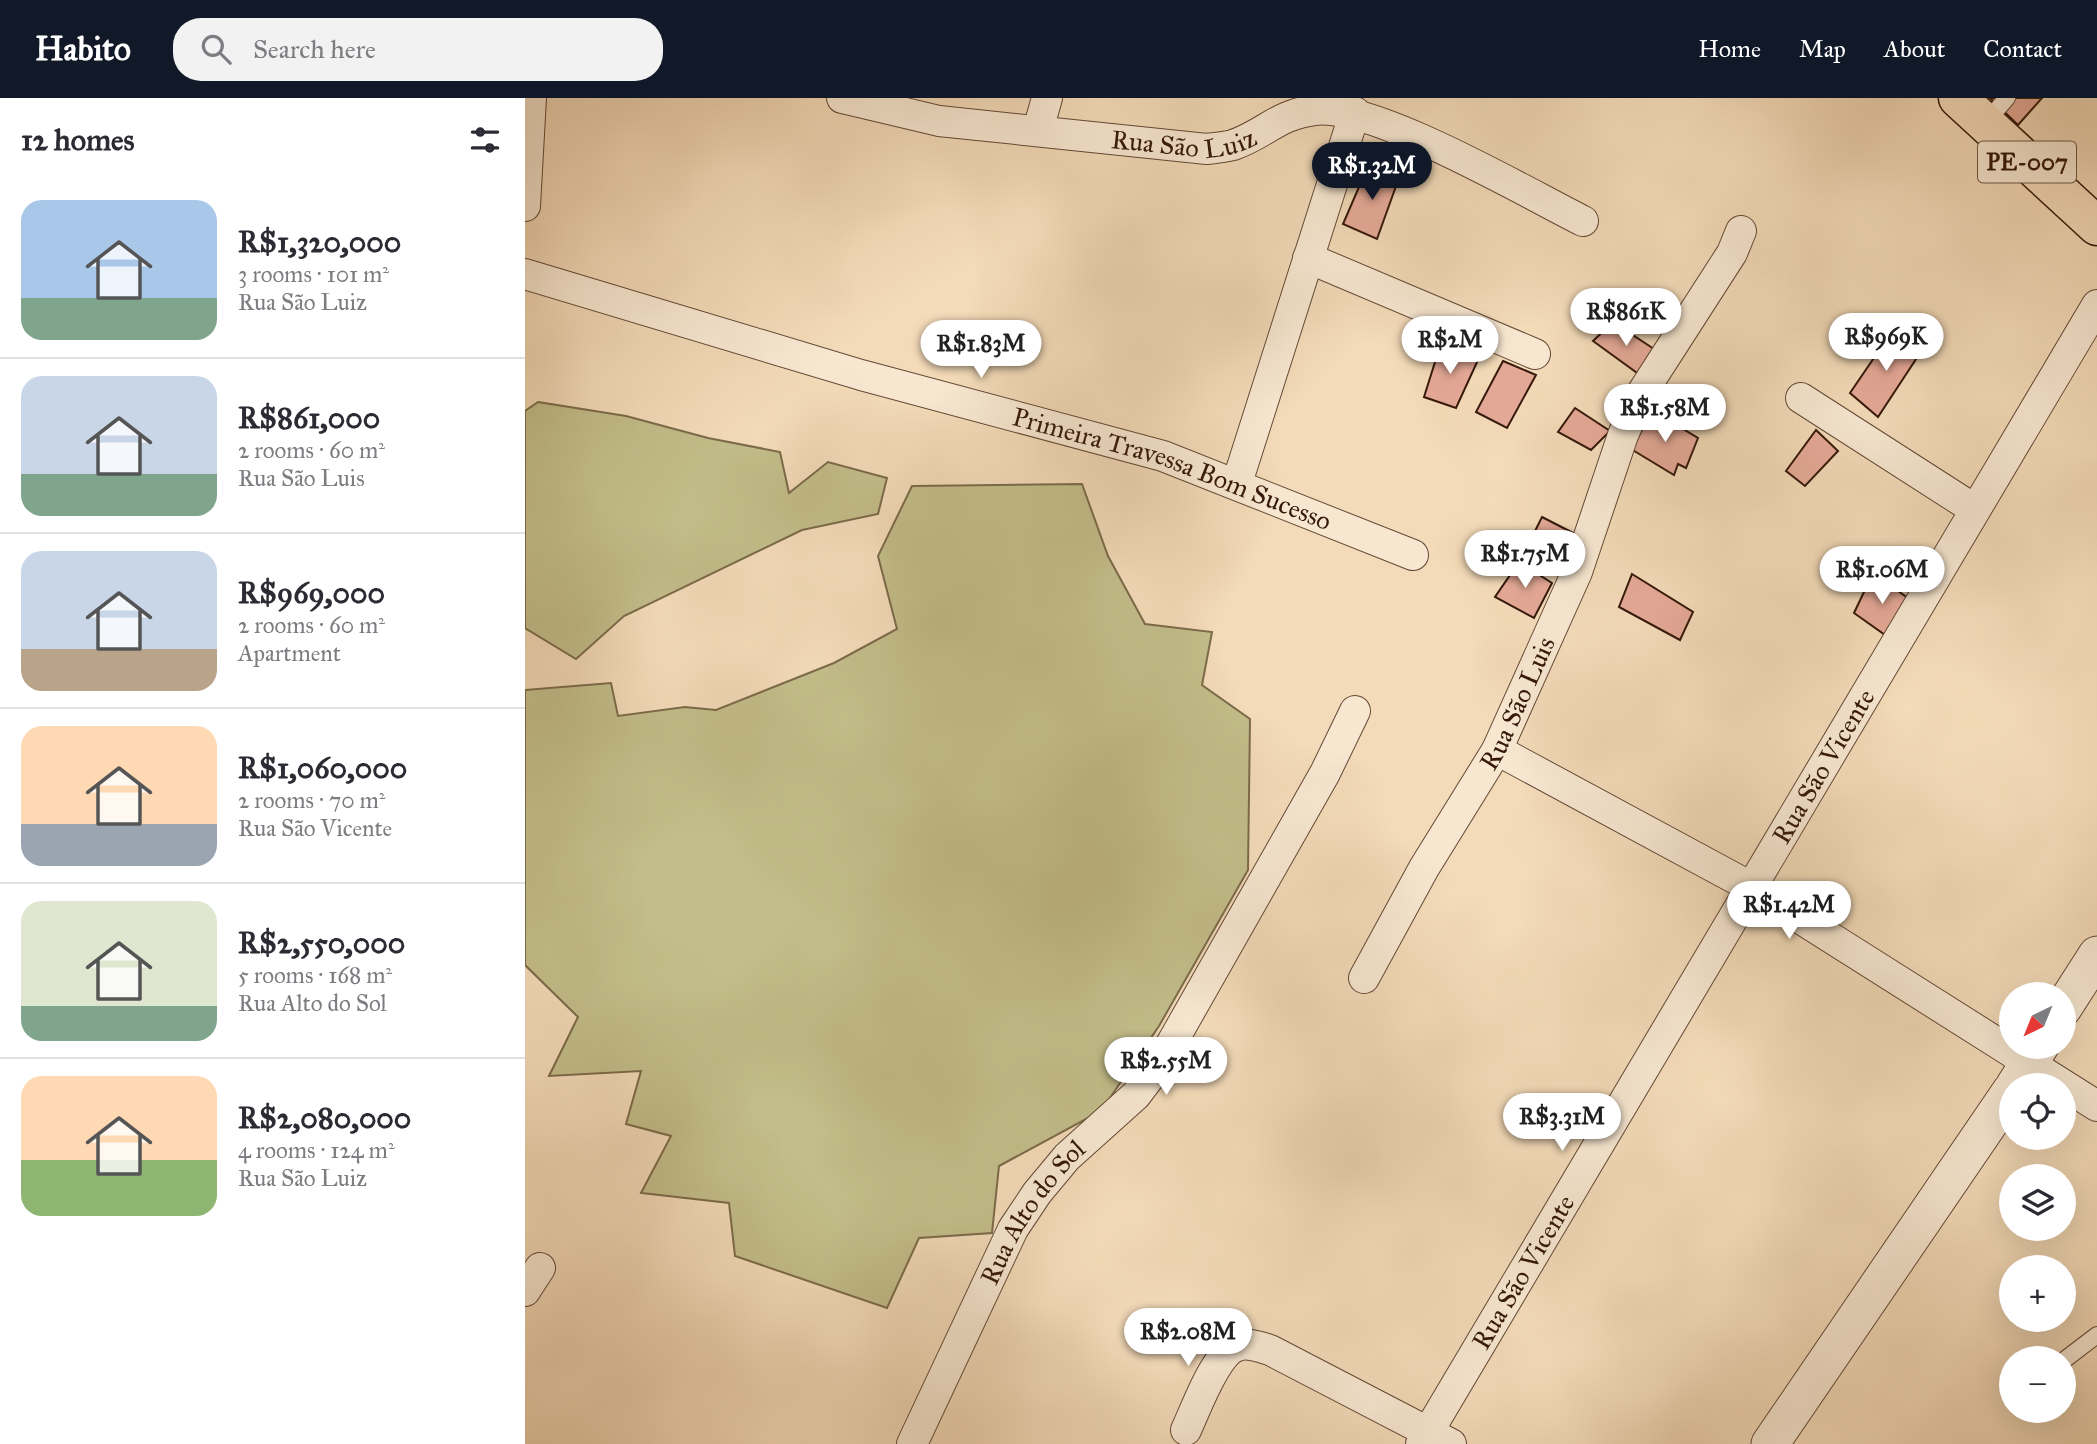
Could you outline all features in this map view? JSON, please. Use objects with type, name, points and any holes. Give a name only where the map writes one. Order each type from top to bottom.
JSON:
[{"type":"main road","name":"PE-007","points":[[1983,106],[2097,226]]},
{"type":"street","points":[[525,206],[531,98]]},
{"type":"street","name":"Rua São Luiz","points":[[842,98],[939,121],[1207,149],[1233,145],[1286,115],[1318,109],[1355,113],[1430,144],[1583,221]]},
{"type":"street","points":[[1038,130],[1047,98]]},
{"type":"street","points":[[1237,483],[1355,113]]},
{"type":"street","name":"Rua São Luis","points":[[1364,978],[1424,869],[1497,750],[1577,572],[1640,396],[1713,284],[1741,232]]},
{"type":"street","points":[[1308,258],[1535,354]]},
{"type":"street","name":"Primeira Travessa Bom Sucesso","points":[[525,274],[775,350],[1163,456],[1237,483],[1413,555]]},
{"type":"street","name":"Rua São Vicente","points":[[1433,1440],[1749,886],[2097,305]]},
{"type":"street","points":[[1801,398],[1974,509]]},
{"type":"street","name":"Rua Alto do Sol","points":[[912,1444],[1013,1228],[1067,1157],[1136,1095],[1161,1062],[1300,818],[1355,711]]},
{"type":"street","points":[[1497,750],[1749,886],[2024,1071],[2097,1105]]},
{"type":"street","points":[[2076,988],[2097,955]]},
{"type":"street","points":[[1770,1444],[2024,1071]]},
{"type":"street","points":[[1186,1430],[1217,1365],[1237,1346],[1250,1345],[1269,1350],[1433,1440]]},
{"type":"lane","points":[[2076,1351],[2097,1335]]},
{"type":"shaded area","points":[[538,402],[626,416],[708,438],[780,452],[789,493],[828,462],[887,478],[878,514],[802,530],[624,616],[576,659],[525,628],[525,411]]},
{"type":"shaded area","points":[[1082,484],[1108,556],[1145,624],[1212,632],[1202,685],[1250,719],[1248,870],[1159,1026],[1101,1111],[999,1166],[992,1233],[919,1238],[887,1308],[735,1256],[729,1203],[641,1193],[671,1136],[626,1124],[641,1071],[549,1076],[578,1017],[525,965],[525,690],[611,683],[618,716],[685,707],[716,710],[834,663],[897,629],[878,556],[912,486]]},
{"type":"building","points":[[1990,98],[2042,98],[2018,125]]},
{"type":"building","points":[[1368,166],[1400,175],[1377,239],[1343,224]]},
{"type":"building","points":[[1613,322],[1657,351],[1640,375],[1593,341]]},
{"type":"building","points":[[1893,330],[1922,350],[1878,417],[1850,393]]},
{"type":"building","points":[[1441,343],[1478,360],[1456,408],[1424,397]]},
{"type":"building","points":[[1503,361],[1536,375],[1507,428],[1476,412]]},
{"type":"building","points":[[1575,408],[1610,431],[1591,450],[1558,432]]},
{"type":"building","points":[[1653,411],[1698,438],[1686,468],[1678,464],[1674,475],[1631,449]]},
{"type":"building","points":[[1816,430],[1838,451],[1805,486],[1786,471]]},
{"type":"building","points":[[1542,517],[1581,537],[1564,566],[1527,547]]},
{"type":"building","points":[[1519,562],[1552,583],[1534,618],[1495,597]]},
{"type":"building","points":[[1873,573],[1912,601],[1888,637],[1854,613]]},
{"type":"building","points":[[1632,574],[1693,612],[1680,640],[1619,607]]}]
